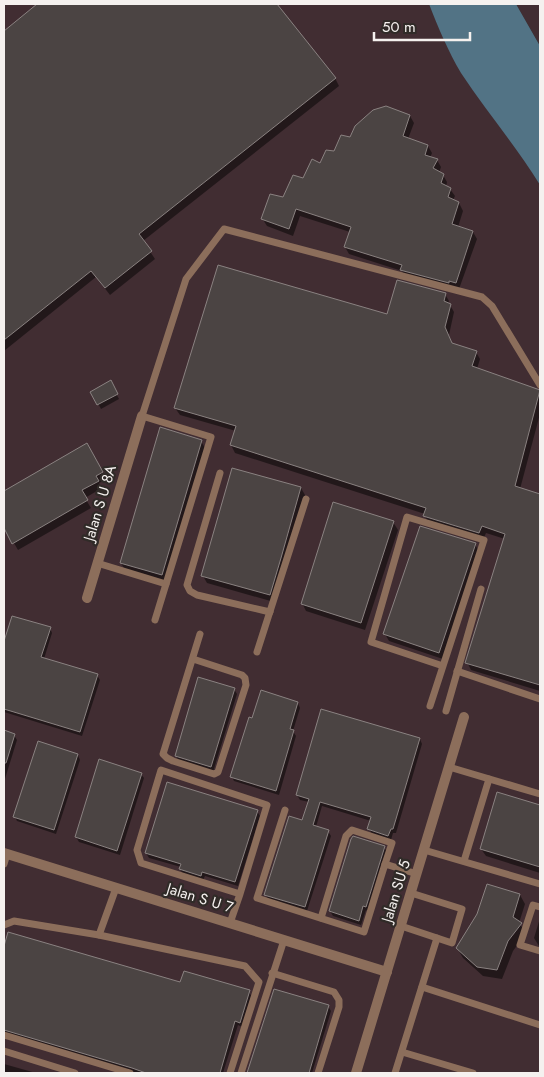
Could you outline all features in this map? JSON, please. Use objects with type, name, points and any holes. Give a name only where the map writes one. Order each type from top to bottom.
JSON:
[{"type":"street","name":"Jalan S U 8A","points":[[87,598],[142,416]]},
{"type":"street","name":"Jalan SU 5","points":[[356,1073],[464,718]]},
{"type":"street","name":"Jalan S U 7","points":[[5,857],[116,888],[387,972]]},
{"type":"lane","points":[[155,620],[212,437],[142,416],[186,279],[224,229],[482,298],[492,306],[540,385]]},
{"type":"lane","points":[[220,473],[187,584],[190,591],[197,595],[270,612]]},
{"type":"lane","points":[[257,652],[306,498]]},
{"type":"lane","points":[[430,706],[484,540],[407,517],[371,642],[443,666]]},
{"type":"lane","points":[[97,563],[166,584]]},
{"type":"lane","points":[[446,712],[481,589]]},
{"type":"lane","points":[[193,659],[242,675],[245,678],[246,685],[218,772],[214,774],[173,761],[163,754],[200,634]]},
{"type":"lane","points":[[457,671],[540,698]]},
{"type":"lane","points":[[449,767],[540,794]]},
{"type":"lane","points":[[230,923],[240,894],[267,805],[161,770],[137,850],[142,863],[240,894]]},
{"type":"lane","points":[[464,861],[489,779]]},
{"type":"lane","points":[[285,810],[257,898],[364,932],[392,843],[352,830],[349,832],[346,836],[321,918]]},
{"type":"lane","points":[[424,850],[540,884]]},
{"type":"lane","points":[[385,864],[417,874]]},
{"type":"lane","points":[[99,935],[116,888]]},
{"type":"lane","points":[[401,926],[452,943],[462,909],[411,893]]},
{"type":"lane","points":[[540,907],[533,905],[520,945],[540,951]]},
{"type":"lane","points":[[4,925],[14,921],[99,935],[245,966],[259,982],[230,1073]]},
{"type":"lane","points":[[396,1073],[438,938]]},
{"type":"lane","points":[[241,1073],[284,940]]},
{"type":"lane","points":[[272,973],[334,992],[339,1000],[339,1007],[318,1073]]},
{"type":"lane","points":[[422,987],[540,1025]]},
{"type":"lane","points":[[4,1035],[130,1073]]},
{"type":"lane","points":[[4,1051],[75,1073]]},
{"type":"lane","points":[[402,1052],[473,1073]]},
{"type":"shaded area","points":[[4,4],[429,4],[444,40],[461,72],[528,165],[540,185],[540,1073],[4,1073]]},
{"type":"shaded area","points":[[516,4],[540,4],[540,46]]},
{"type":"water","points":[[429,4],[516,4],[540,46],[540,185],[461,73],[443,39]]},
{"type":"building","points":[[37,4],[277,4],[336,78],[139,234],[152,251],[105,288],[91,271],[4,340],[4,31]]},
{"type":"building","points":[[386,106],[410,115],[403,136],[428,145],[425,155],[438,159],[433,168],[444,174],[441,183],[451,188],[448,197],[459,202],[452,224],[473,231],[456,283],[449,281],[449,283],[400,270],[402,265],[344,247],[351,227],[296,209],[289,229],[261,219],[270,194],[283,197],[293,175],[303,178],[312,159],[320,163],[326,150],[334,151],[341,135],[350,137],[355,126],[373,110]]},
{"type":"building","points":[[218,265],[387,314],[397,280],[446,293],[444,301],[451,304],[445,327],[452,343],[477,351],[472,366],[540,390],[515,486],[540,494],[540,685],[465,663],[505,534],[482,526],[479,533],[423,516],[426,508],[230,445],[236,426],[174,408]]},
{"type":"building","points":[[111,380],[118,394],[97,405],[90,392]]},
{"type":"building","points":[[160,427],[202,440],[162,575],[120,563]]},
{"type":"building","points":[[87,443],[103,472],[96,476],[99,481],[82,490],[88,500],[12,544],[4,528],[4,491]]},
{"type":"building","points":[[232,468],[301,487],[270,595],[201,576]]},
{"type":"building","points":[[333,502],[394,521],[361,623],[301,604]]},
{"type":"building","points":[[420,526],[476,543],[439,653],[383,634]]},
{"type":"building","points":[[12,616],[51,627],[41,657],[98,674],[80,732],[4,709],[4,641]]},
{"type":"building","points":[[198,677],[235,688],[211,767],[175,756]]},
{"type":"building","points":[[261,690],[298,702],[290,729],[294,730],[276,791],[230,777],[249,717],[252,718]]},
{"type":"building","points":[[321,709],[420,738],[393,829],[391,829],[388,836],[367,829],[371,817],[320,802],[313,825],[329,830],[305,907],[264,895],[289,816],[302,820],[309,799],[296,795]]},
{"type":"building","points":[[4,730],[15,734],[6,763],[4,763]]},
{"type":"building","points":[[38,741],[78,754],[54,830],[13,817]]},
{"type":"building","points":[[99,759],[142,773],[117,851],[75,837]]},
{"type":"building","points":[[167,782],[258,810],[235,882],[202,872],[201,876],[179,869],[181,864],[145,853]]},
{"type":"building","points":[[497,792],[540,805],[540,867],[480,849]]},
{"type":"building","points":[[353,836],[385,846],[366,907],[363,906],[359,921],[329,911]]},
{"type":"building","points":[[487,884],[520,894],[513,917],[522,923],[508,941],[497,970],[477,967],[456,948],[477,914]]},
{"type":"building","points":[[8,932],[180,982],[184,971],[250,990],[240,1023],[235,1021],[220,1073],[146,1073],[4,1030],[4,946]]},
{"type":"building","points":[[274,989],[329,1005],[309,1073],[247,1073]]}]
